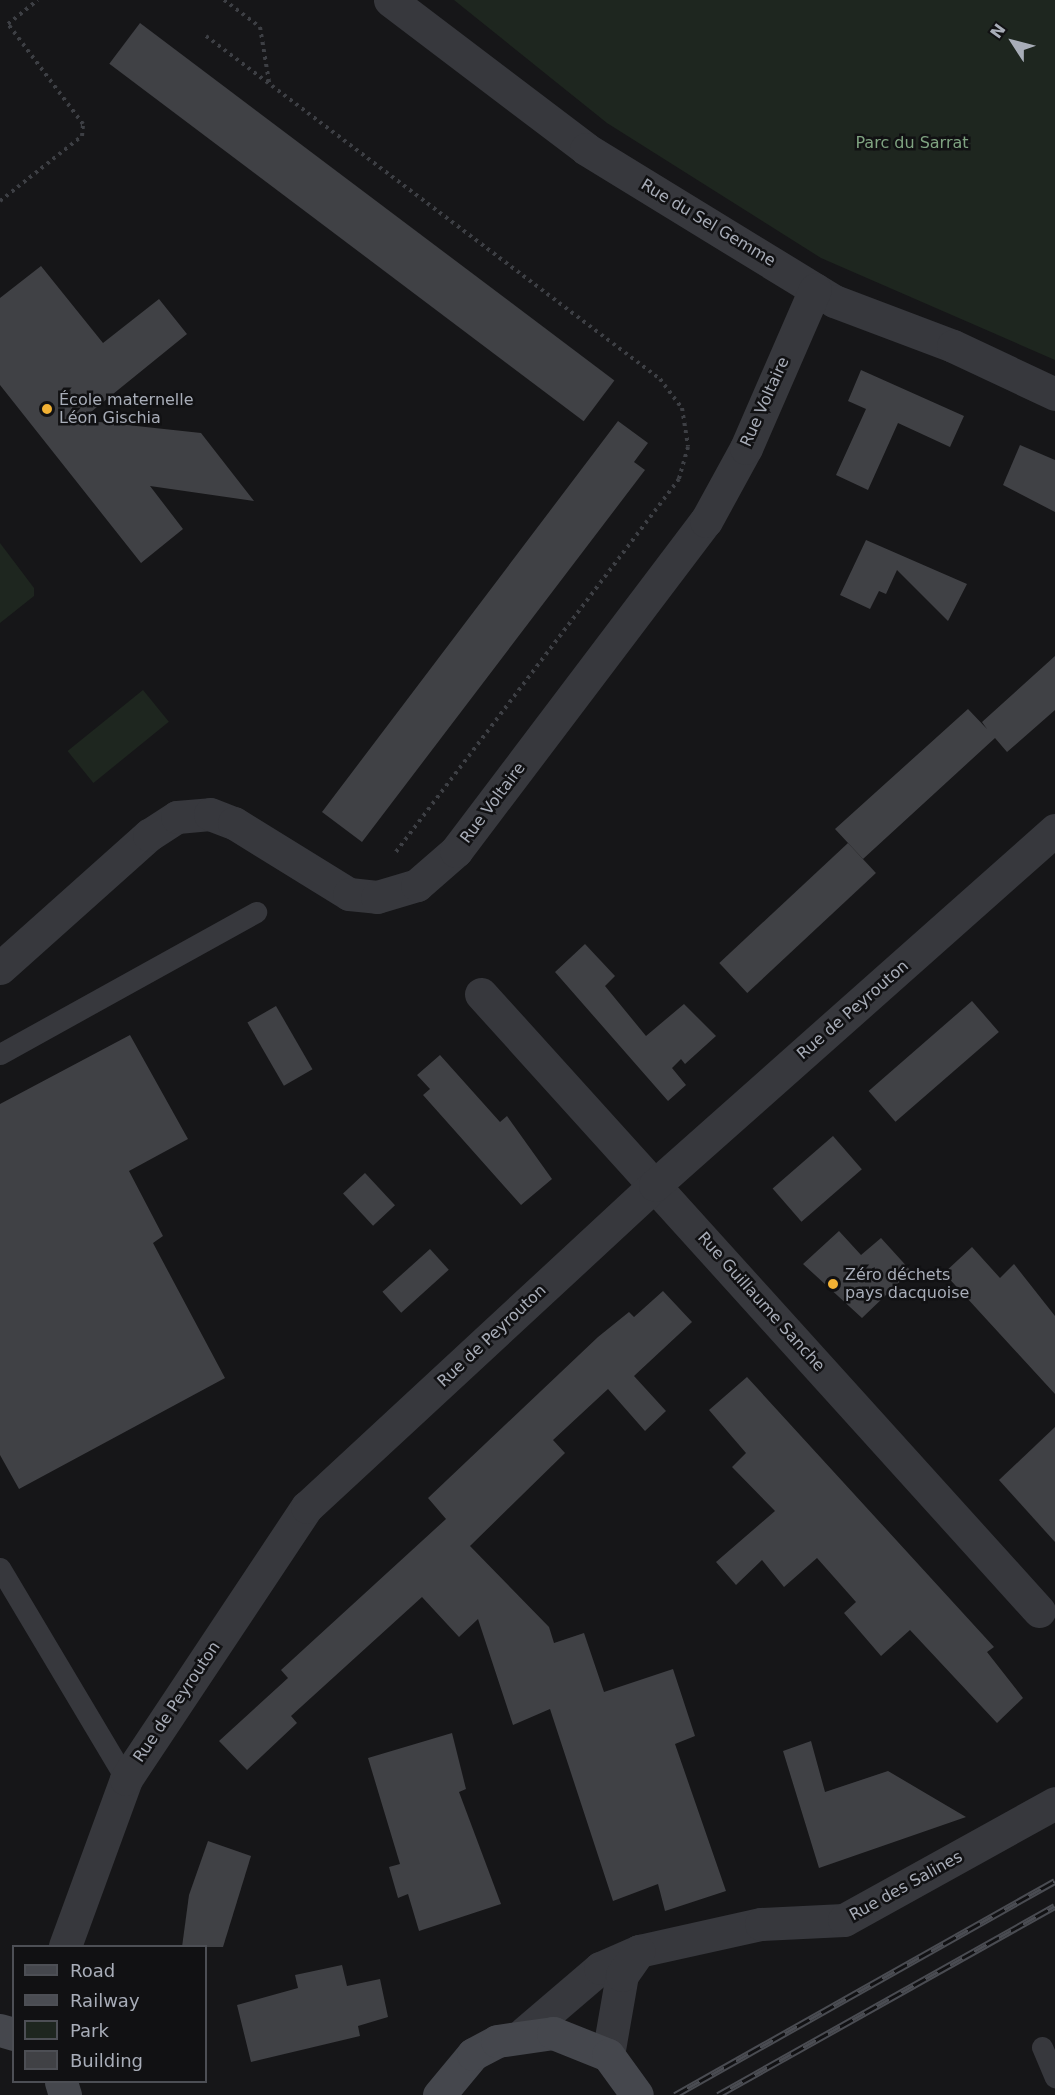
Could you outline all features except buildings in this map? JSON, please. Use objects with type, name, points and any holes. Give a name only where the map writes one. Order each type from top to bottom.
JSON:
[{"type":"main road","points":[[440,2095],[473,2054],[524,2034],[563,2035],[608,2055],[637,2095]]},
{"type":"street","name":"Rue du Sel Gemme","points":[[390,0],[586,149],[815,289],[1055,394]]},
{"type":"street","name":"Rue Voltaire","points":[[0,968],[149,835],[177,818],[210,814],[234,823],[349,894],[376,897],[417,885],[456,851],[706,521],[746,447],[815,289]]},
{"type":"street","name":"Rue de Peyrouton","points":[[66,1945],[126,1779],[307,1507],[655,1185],[1055,830]]},
{"type":"street","name":"Rue Guillaume Sanche","points":[[481,994],[1039,1611]]},
{"type":"street","name":"Rue des Salines","points":[[524,2034],[600,1968],[639,1951],[761,1924],[844,1920],[1055,1803]]},
{"type":"street","points":[[608,2055],[617,1994],[639,1951]]},
{"type":"lane","points":[[0,1054],[256,912]]},
{"type":"lane","points":[[0,1568],[126,1779]]},
{"type":"lane","points":[[1042,2047],[1055,2077]]},
{"type":"path","points":[[0,201],[82,136],[83,124],[8,24],[38,0]]},
{"type":"path","points":[[224,0],[260,27],[269,83]]},
{"type":"path","points":[[206,36],[660,379],[682,408],[688,447],[679,479],[363,895]]},
{"type":"green space","name":"Parc du Sarrat","points":[[454,0],[1055,0],[1055,360],[821,258],[607,123]]},
{"type":"green space","points":[[0,543],[34,588],[34,596],[0,623]]},
{"type":"green space","points":[[143,690],[169,722],[93,783],[68,751]]},
{"type":"railway","points":[[675,2095],[1055,1881]]},
{"type":"railway","points":[[718,2095],[1055,1906]]},
{"type":"place","name":"École maternelle Léon Gischia","points":[[47,409]]},
{"type":"place","name":"Zéro déchets pays dacquoise","points":[[833,1284]]}]
